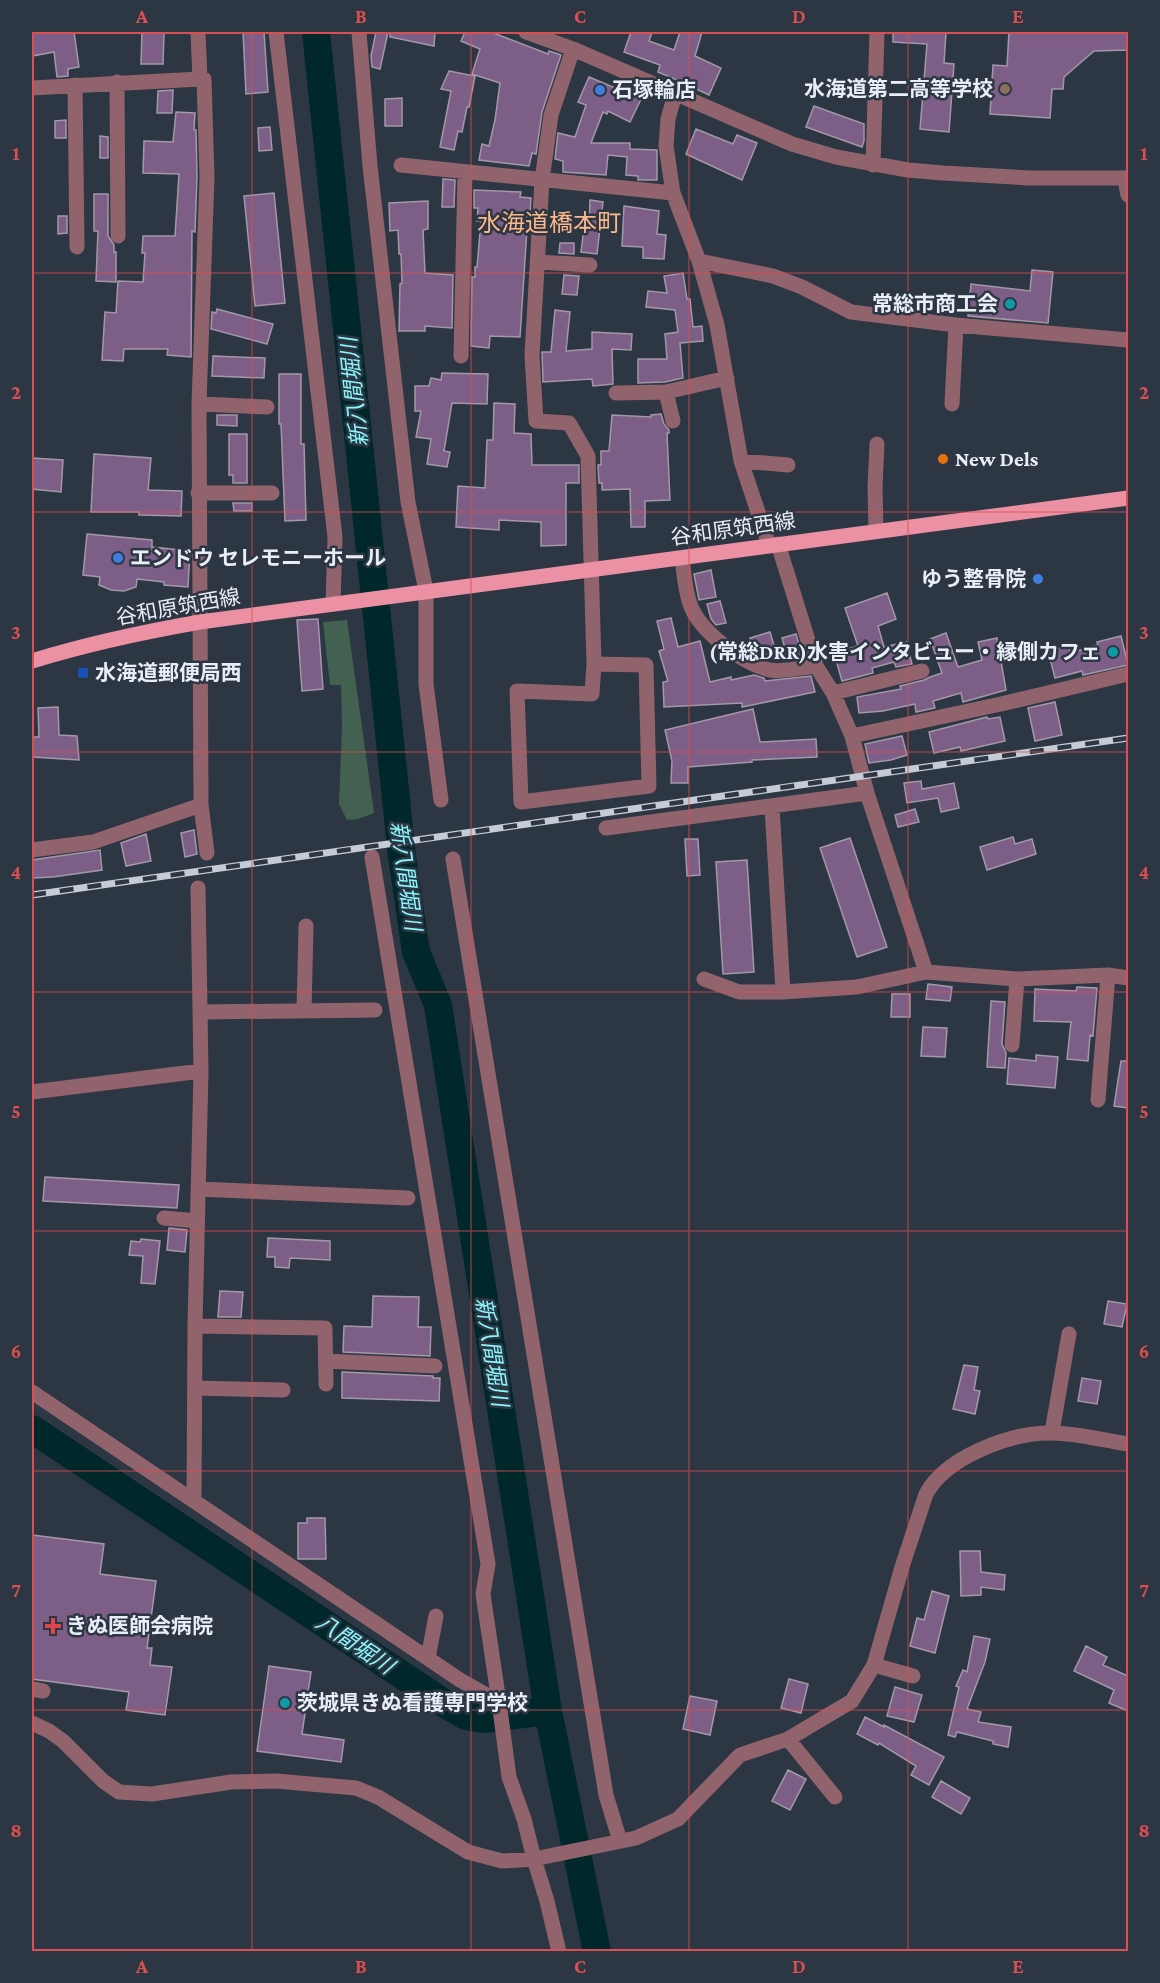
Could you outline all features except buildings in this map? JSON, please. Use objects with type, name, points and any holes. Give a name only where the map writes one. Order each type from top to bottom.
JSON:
[{"type":"main road","name":"谷和原筑西線","points":[[32,660],[105,641],[200,622],[1128,498]]},
{"type":"street","points":[[198,32],[200,79]]},
{"type":"street","points":[[276,32],[335,537],[338,604]]},
{"type":"street","points":[[359,32],[370,166],[408,502],[423,592],[426,684],[441,800]]},
{"type":"street","points":[[526,32],[552,36],[573,49],[792,144],[836,157],[908,170],[1007,177],[1127,178],[1128,195]]},
{"type":"street","points":[[873,165],[877,32]]},
{"type":"street","points":[[573,49],[551,115],[542,180],[532,355],[536,421],[569,423],[588,456],[594,664],[592,694],[517,691],[521,802],[649,786],[646,665],[594,664]]},
{"type":"street","points":[[32,88],[204,79],[207,177],[198,493],[201,805],[207,853]]},
{"type":"street","points":[[117,82],[118,236]]},
{"type":"street","points":[[75,85],[77,247]]},
{"type":"street","points":[[675,94],[668,119],[666,146],[673,193],[699,261],[717,325],[741,461],[774,544],[816,666],[833,693],[852,736],[867,793],[926,972]]},
{"type":"street","points":[[401,165],[673,193]]},
{"type":"street","points":[[461,356],[465,172]]},
{"type":"street","points":[[699,261],[772,276],[801,287],[851,312],[956,325],[1128,340]]},
{"type":"street","points":[[537,262],[590,264]]},
{"type":"street","points":[[952,404],[956,325]]},
{"type":"street","points":[[616,393],[666,392],[727,378]]},
{"type":"street","points":[[666,392],[673,421]]},
{"type":"street","points":[[199,404],[267,407]]},
{"type":"street","points":[[876,530],[877,444]]},
{"type":"street","points":[[741,461],[788,465]]},
{"type":"street","points":[[198,493],[272,493]]},
{"type":"street","points":[[682,558],[690,605],[719,641],[744,659],[771,671],[816,666]]},
{"type":"street","points":[[833,693],[922,671]]},
{"type":"street","points":[[852,736],[1128,674]]},
{"type":"street","points":[[606,828],[867,793]]},
{"type":"street","points":[[32,850],[93,842],[201,805]]},
{"type":"street","points":[[772,807],[783,992]]},
{"type":"street","points":[[372,857],[488,1564],[483,1594],[509,1777],[537,1859],[559,1952]]},
{"type":"street","points":[[453,859],[606,1795],[617,1842]]},
{"type":"street","points":[[194,1499],[195,1326],[201,1071],[198,888]]},
{"type":"street","points":[[304,1011],[306,926]]},
{"type":"street","points":[[704,979],[739,992],[783,992],[857,987],[926,972],[1017,979],[1108,975],[1128,978]]},
{"type":"street","points":[[1098,1100],[1108,975]]},
{"type":"street","points":[[1012,1045],[1017,979]]},
{"type":"street","points":[[201,1012],[375,1010]]},
{"type":"street","points":[[32,1092],[201,1071]]},
{"type":"street","points":[[198,1189],[408,1198]]},
{"type":"street","points":[[164,1218],[197,1221]]},
{"type":"street","points":[[195,1326],[325,1329],[326,1384]]},
{"type":"street","points":[[1052,1432],[1069,1334]]},
{"type":"street","points":[[326,1361],[435,1366]]},
{"type":"street","points":[[195,1388],[283,1390]]},
{"type":"street","points":[[32,1392],[460,1680],[499,1702]]},
{"type":"street","points":[[32,1723],[56,1736],[103,1781],[119,1792],[152,1794],[231,1782],[276,1782],[356,1788],[378,1797],[468,1852],[502,1862],[537,1859],[617,1842],[649,1833],[678,1819],[740,1755],[788,1739],[852,1701],[874,1665],[926,1494],[932,1483],[956,1462],[1019,1436],[1052,1432],[1128,1444]]},
{"type":"street","points":[[428,1658],[436,1616]]},
{"type":"street","points":[[874,1665],[913,1676]]},
{"type":"street","points":[[788,1739],[835,1797]]},
{"type":"green space","points":[[347,620],[374,813],[347,820],[339,804],[341,685],[330,685],[323,622]]},
{"type":"waterway","name":"新八間堀川","points":[[316,32],[402,857],[416,952],[438,1005],[548,1711],[597,1952]]},
{"type":"waterway","name":"八間堀川","points":[[32,1429],[466,1716],[484,1719],[548,1711]]},
{"type":"railway","points":[[32,895],[1128,738]]},
{"type":"place","name":"水海道第二高等学校","points":[[1005,89]]},
{"type":"place","name":"石塚輪店","points":[[600,90]]},
{"type":"place","name":"常総市商工会","points":[[1010,304]]},
{"type":"place","name":"New Dels","points":[[943,459]]},
{"type":"place","name":"エンドウ セレモニーホール","points":[[118,558]]},
{"type":"place","name":"ゆう整骨院","points":[[1038,579]]},
{"type":"place","name":"(常総DRR)水害インタビュー・縁側カフェ","points":[[1113,652]]},
{"type":"place","name":"水海道郵便局西","points":[[83,673]]},
{"type":"place","name":"きぬ医師会病院","points":[[53,1626]]},
{"type":"place","name":"茨城県きぬ看護専門学校","points":[[285,1703]]},
{"type":"district","name":"水海道橋本町","points":[[549,222]]}]
